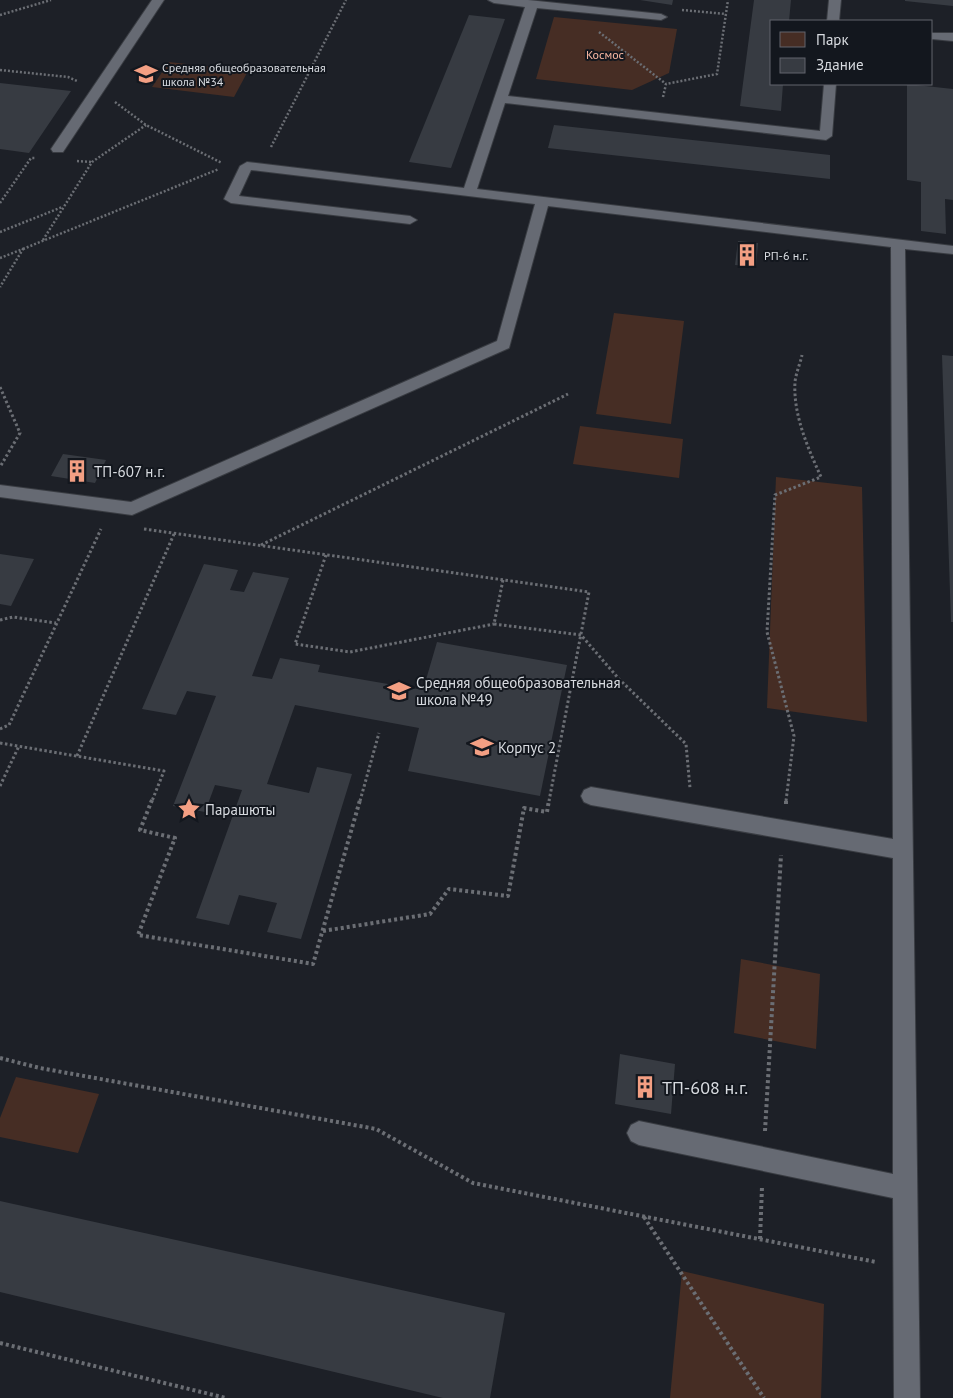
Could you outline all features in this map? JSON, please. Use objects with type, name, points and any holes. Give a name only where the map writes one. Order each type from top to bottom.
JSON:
[{"type":"lane","points":[[58,149],[158,0]]},
{"type":"lane","points":[[494,0],[662,17]]},
{"type":"lane","points":[[834,20],[835,0]]},
{"type":"lane","points":[[469,193],[532,4]]},
{"type":"lane","points":[[933,36],[953,38]]},
{"type":"lane","points":[[500,100],[826,136],[830,85]]},
{"type":"lane","points":[[410,220],[231,199],[247,166],[953,250]]},
{"type":"lane","points":[[0,490],[132,509],[504,344],[543,202]]},
{"type":"lane","points":[[898,243],[906,1398]]},
{"type":"lane","points":[[591,796],[902,850]]},
{"type":"lane","points":[[639,1133],[764,1157],[905,1188]]},
{"type":"path","points":[[0,15],[51,0]]},
{"type":"path","points":[[270,150],[346,0]]},
{"type":"path","points":[[577,8],[576,13],[666,84],[717,74],[728,0]]},
{"type":"path","points":[[0,70],[68,78],[98,90],[146,125],[227,166]]},
{"type":"path","points":[[659,117],[666,84]]},
{"type":"path","points":[[43,240],[92,162],[146,125]]},
{"type":"path","points":[[0,203],[31,158],[40,159]]},
{"type":"path","points":[[74,161],[92,162]]},
{"type":"path","points":[[0,232],[64,207]]},
{"type":"path","points":[[0,258],[23,249],[0,287]]},
{"type":"path","points":[[760,1239],[783,829],[794,736],[767,632],[775,495],[821,477],[806,443],[797,402],[795,380],[802,355]]},
{"type":"path","points":[[0,387],[20,433],[0,467]]},
{"type":"path","points":[[260,546],[568,394]]},
{"type":"path","points":[[0,729],[9,724],[103,524]]},
{"type":"path","points":[[139,529],[588,592],[547,812],[524,808],[508,896],[449,889],[430,914],[323,931]]},
{"type":"path","points":[[77,756],[174,534]]},
{"type":"path","points":[[326,555],[294,644],[350,652],[494,624],[580,635],[619,678],[686,744],[692,813]]},
{"type":"path","points":[[494,624],[503,580]]},
{"type":"path","points":[[0,620],[13,617],[56,622]]},
{"type":"path","points":[[0,743],[164,771],[140,830],[175,838],[138,935],[313,964],[379,733]]},
{"type":"path","points":[[0,786],[18,746]]},
{"type":"path","points":[[0,1059],[40,1068],[376,1129],[473,1183],[906,1268]]},
{"type":"path","points":[[644,1217],[764,1398]]},
{"type":"path","points":[[0,1343],[224,1398]]},
{"type":"green space","name":"Космос","points":[[554,17],[677,29],[669,73],[632,90],[536,79]]},
{"type":"green space","points":[[169,62],[248,71],[234,97],[152,87]]},
{"type":"green space","points":[[614,313],[684,321],[671,424],[596,414]]},
{"type":"green space","points":[[580,426],[683,439],[679,478],[573,464]]},
{"type":"green space","points":[[776,477],[862,487],[867,722],[767,708]]},
{"type":"green space","points":[[741,959],[820,974],[816,1049],[734,1033]]},
{"type":"green space","points":[[16,1077],[99,1094],[78,1153],[0,1137],[0,1118]]},
{"type":"green space","points":[[682,1271],[824,1304],[821,1398],[670,1398]]},
{"type":"building","points":[[640,0],[673,0],[672,5]]},
{"type":"building","points":[[754,0],[791,0],[789,20],[770,20],[770,85],[783,85],[781,111],[740,106]]},
{"type":"building","points":[[953,0],[953,6],[905,1]]},
{"type":"building","points":[[469,15],[505,19],[451,168],[409,162]]},
{"type":"building","points":[[0,83],[71,91],[29,153],[0,149]]},
{"type":"building","points":[[907,85],[953,89],[953,200],[945,199],[946,234],[921,231],[921,182],[907,180]]},
{"type":"building","points":[[554,125],[830,155],[830,179],[548,148]]},
{"type":"building","name":"РП-6 н.г.","points":[[738,241],[758,243],[756,267],[735,265]]},
{"type":"building","points":[[942,355],[953,356],[953,622],[951,622]]},
{"type":"building","name":"ТП-607 н.г.","points":[[63,454],[106,460],[95,483],[51,476]]},
{"type":"building","points":[[0,554],[34,559],[11,606],[0,604]]},
{"type":"building","name":"Корпус 2","points":[[204,564],[238,570],[230,590],[244,592],[253,572],[289,578],[252,676],[272,679],[280,658],[320,665],[318,672],[423,690],[437,642],[567,665],[540,796],[408,771],[419,728],[295,705],[267,784],[309,793],[317,767],[352,774],[301,939],[267,932],[277,903],[239,895],[229,925],[196,918],[242,790],[215,785],[205,812],[173,806],[216,696],[187,691],[176,715],[142,709]]},
{"type":"building","name":"ТП-608 н.г.","points":[[620,1054],[675,1064],[671,1114],[615,1104]]},
{"type":"building","points":[[0,1201],[505,1313],[490,1398],[443,1398],[0,1292]]},
{"type":"place","name":"Средняя общеобразовательная школа №34","points":[[146,74]]},
{"type":"place","name":"РП-6 н.г.","points":[[747,255]]},
{"type":"place","name":"ТП-607 н.г.","points":[[77,471]]},
{"type":"place","name":"Средняя общеобразовательная школа №49","points":[[399,691]]},
{"type":"place","name":"Корпус 2","points":[[482,747]]},
{"type":"place","name":"Парашюты","points":[[189,809]]},
{"type":"place","name":"ТП-608 н.г.","points":[[645,1087]]}]
